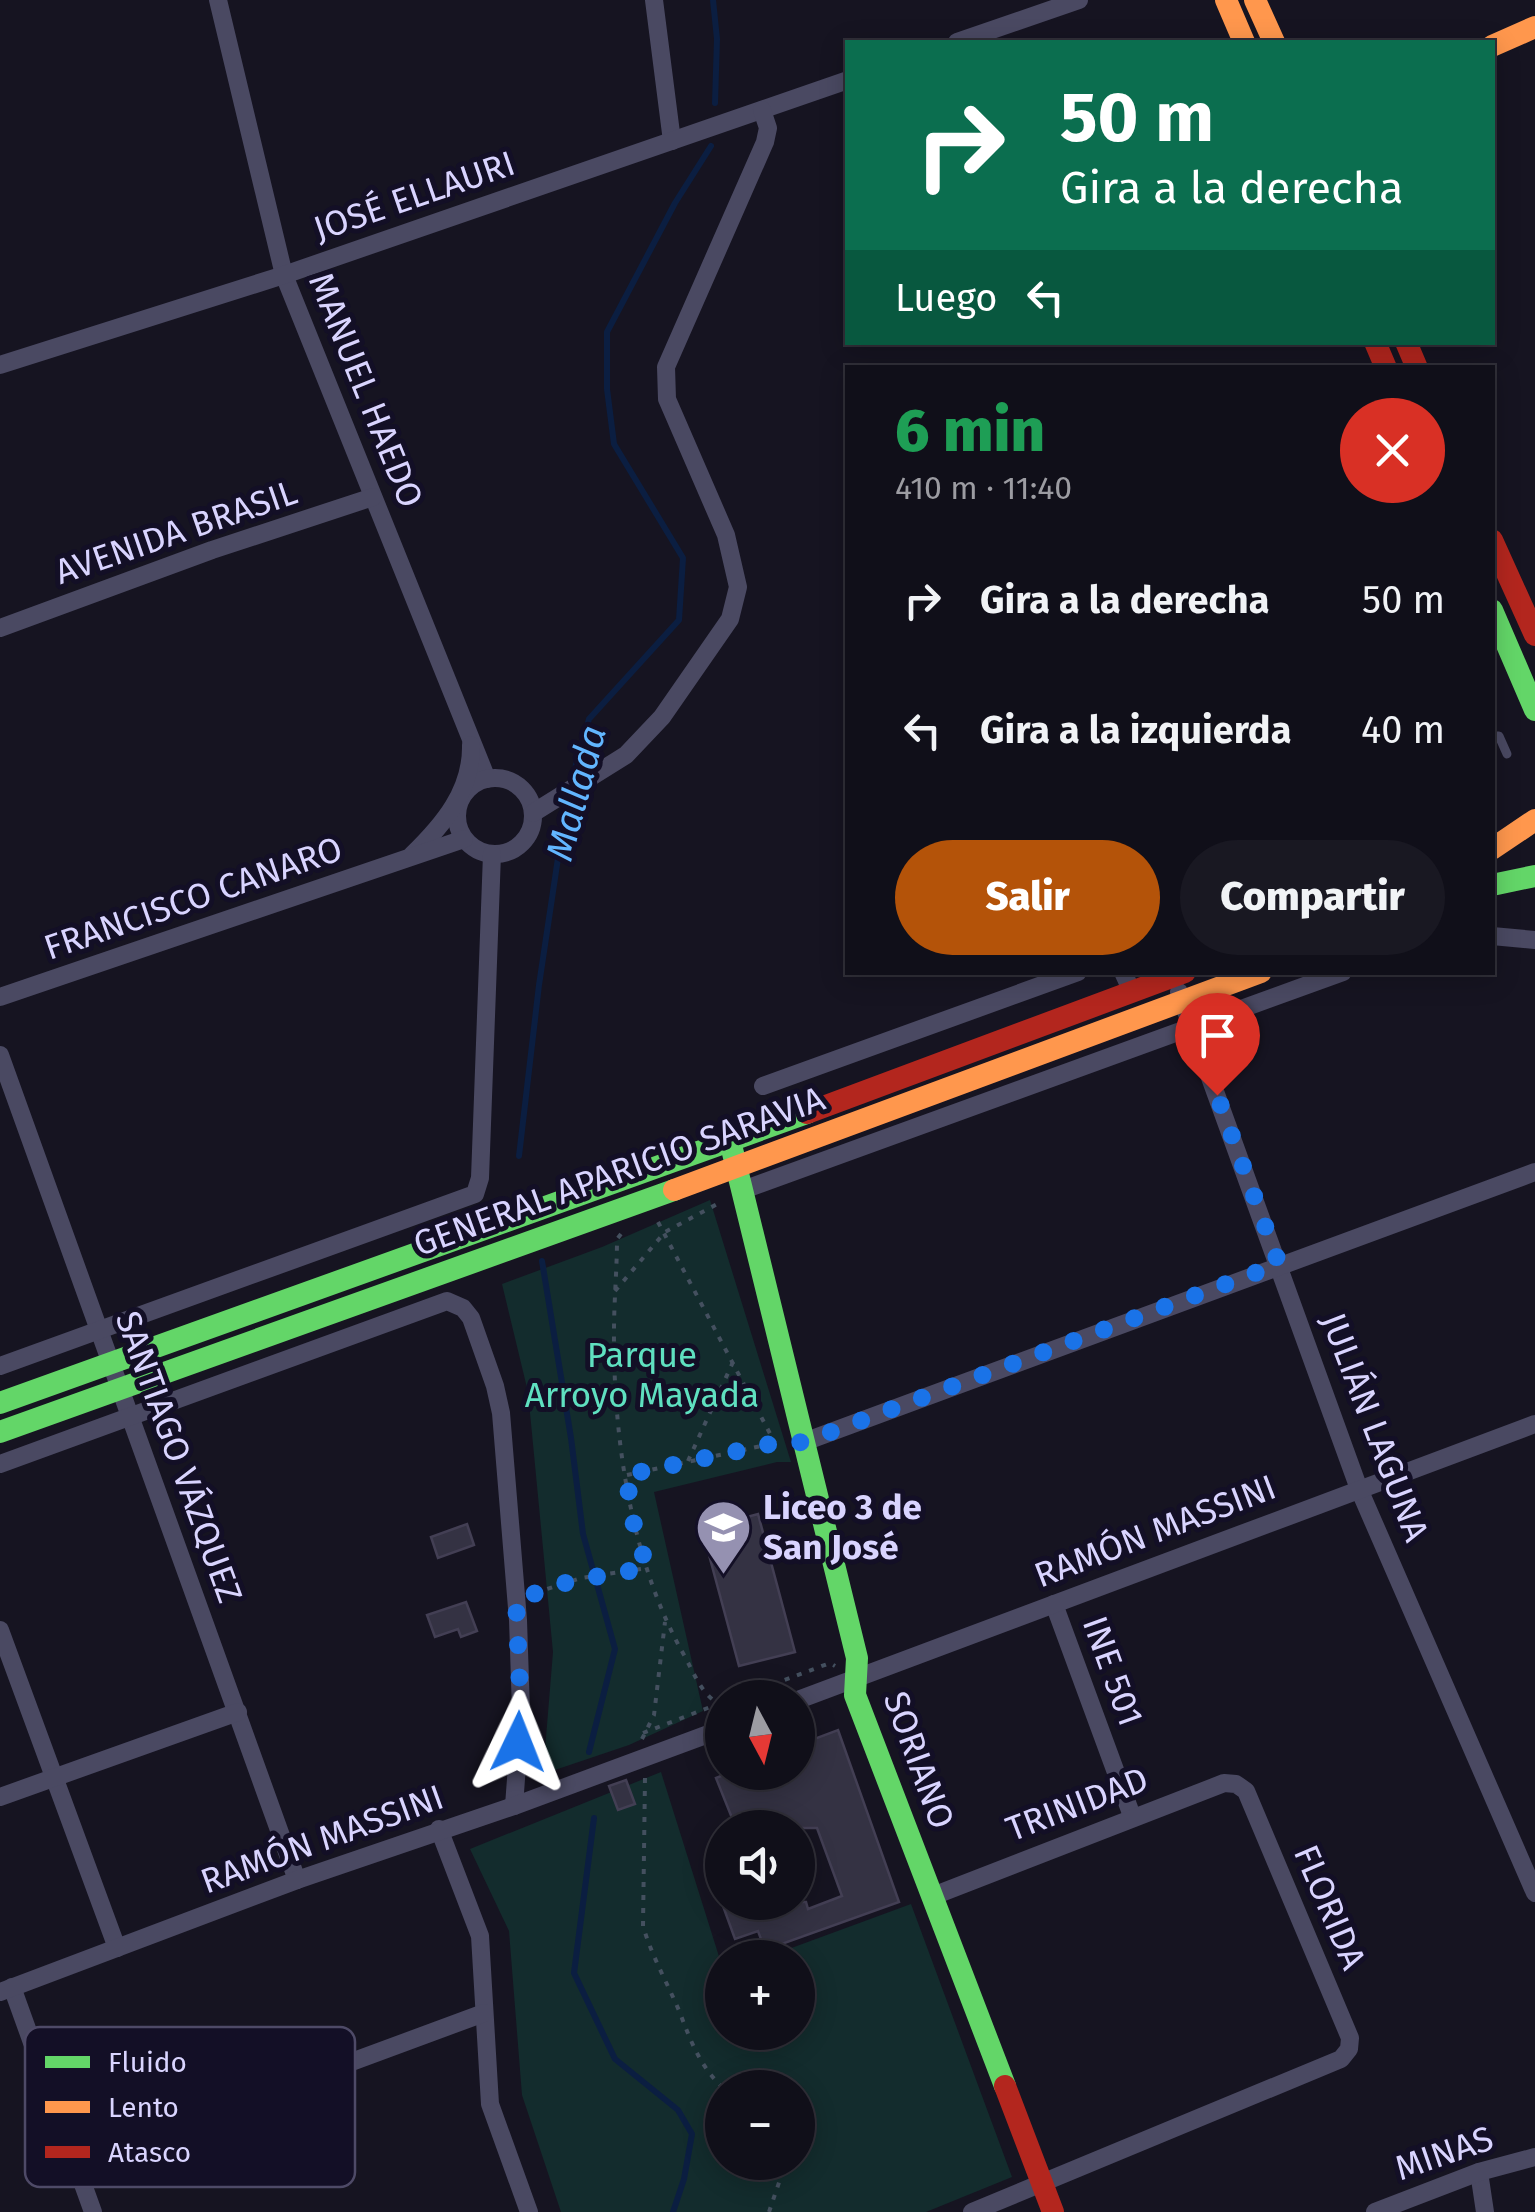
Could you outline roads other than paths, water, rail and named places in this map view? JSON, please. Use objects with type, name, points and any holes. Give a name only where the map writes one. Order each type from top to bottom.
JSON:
[{"type":"main road","points":[[1226,0],[1243,40]]},
{"type":"main road","points":[[1254,0],[1273,40]]},
{"type":"main road","points":[[1495,45],[1535,27]]},
{"type":"main road","points":[[1495,547],[1535,636]]},
{"type":"main road","points":[[1495,617],[1535,710]]},
{"type":"main road","points":[[1495,848],[1535,820]]},
{"type":"main road","points":[[1495,884],[1535,876]]},
{"type":"main road","name":"GENERAL APARICIO SARAVIA","points":[[0,1403],[731,1142],[1128,982],[1179,975]]},
{"type":"main road","name":"GENERAL APARICIO SARAVIA","points":[[0,1432],[740,1178],[1253,975]]},
{"type":"main road","name":"SORIANO","points":[[731,1142],[857,1658],[856,1695],[1054,2212]]},
{"type":"street","name":"MANUEL HAEDO","points":[[218,0],[284,276],[486,778]]},
{"type":"street","points":[[654,0],[672,141]]},
{"type":"street","points":[[962,40],[1080,0]]},
{"type":"street","name":"JOSÉ ELLAURI","points":[[0,365],[284,276],[845,81]]},
{"type":"street","points":[[533,813],[626,755],[662,717],[730,619],[738,587],[726,535],[667,399],[666,367],[766,142],[768,128],[762,110]]},
{"type":"street","name":"AVENIDA BRASIL","points":[[0,628],[212,550],[373,497]]},
{"type":"street","points":[[471,735],[472,762],[456,818],[464,839],[481,852],[492,854],[522,843],[533,813],[526,793]]},
{"type":"street","points":[[407,860],[460,797],[486,778],[508,780],[538,800],[552,803]]},
{"type":"street","name":"FRANCISCO CANARO","points":[[0,996],[464,839]]},
{"type":"street","name":"GENERAL APARICIO SARAVIA","points":[[0,1366],[475,1194],[480,1178],[492,854]]},
{"type":"street","points":[[1495,936],[1535,940]]},
{"type":"street","name":"GENERAL APARICIO SARAVIA","points":[[763,1086],[1070,975]]},
{"type":"street","name":"JULIÁN LAGUNA","points":[[1179,975],[1183,1003],[1360,1489],[1535,1893]]},
{"type":"street","name":"GENERAL APARICIO SARAVIA","points":[[740,1178],[1192,1028],[1335,975]]},
{"type":"street","name":"SANTIAGO VÁZQUEZ","points":[[0,1055],[297,1880]]},
{"type":"street","points":[[804,1442],[1535,1172]]},
{"type":"street","name":"GENERAL APARICIO SARAVIA","points":[[0,1464],[447,1301],[463,1308],[471,1318],[495,1386],[500,1414],[521,1711],[514,1806]]},
{"type":"street","name":"RAMÓN MASSINI","points":[[815,1694],[1535,1424]]},
{"type":"street","name":"INE 501","points":[[1054,1604],[1132,1816]]},
{"type":"street","points":[[0,1630],[117,1948]]},
{"type":"street","points":[[0,1797],[238,1712]]},
{"type":"street","name":"RAMÓN MASSINI","points":[[6,1990],[297,1880],[705,1736]]},
{"type":"street","name":"TRINIDAD","points":[[933,1896],[1224,1783],[1246,1790]]},
{"type":"street","name":"FLORIDA","points":[[1043,2183],[1341,2059],[1350,2049],[1350,2038],[1246,1790]]},
{"type":"street","points":[[439,1830],[480,1936],[490,2104],[529,2212]]},
{"type":"street","points":[[6,1990],[25,2038]]},
{"type":"street","points":[[355,2061],[484,2014]]},
{"type":"street","name":"MINAS","points":[[1375,2212],[1479,2172],[1535,2157]]},
{"type":"street","points":[[1479,2172],[1485,2212]]},
{"type":"street","points":[[972,2212],[1043,2183]]},
{"type":"street","points":[[83,2187],[93,2212]]},
{"type":"lane","points":[[1495,736],[1499,736],[1507,754]]},
{"type":"waterway","name":"Mallada","points":[[713,0],[717,39],[715,103]]},
{"type":"waterway","name":"Mallada","points":[[570,786],[589,719],[679,620],[683,558],[614,444],[607,389],[607,332],[675,203],[711,146]]},
{"type":"waterway","name":"Mallada","points":[[519,1156],[567,798]]},
{"type":"waterway","name":"Mallada","points":[[542,1261],[583,1534],[615,1649],[589,1752]]},
{"type":"waterway","name":"Mallada","points":[[594,1818],[574,1973],[615,2059],[678,2110],[692,2134],[673,2212]]},
{"type":"place","name":"Liceo 3 de San José","points":[[724,1576]]},
{"type":"park label","name":"Parque Arroyo Mayada","points":[[642,1375]]}]
